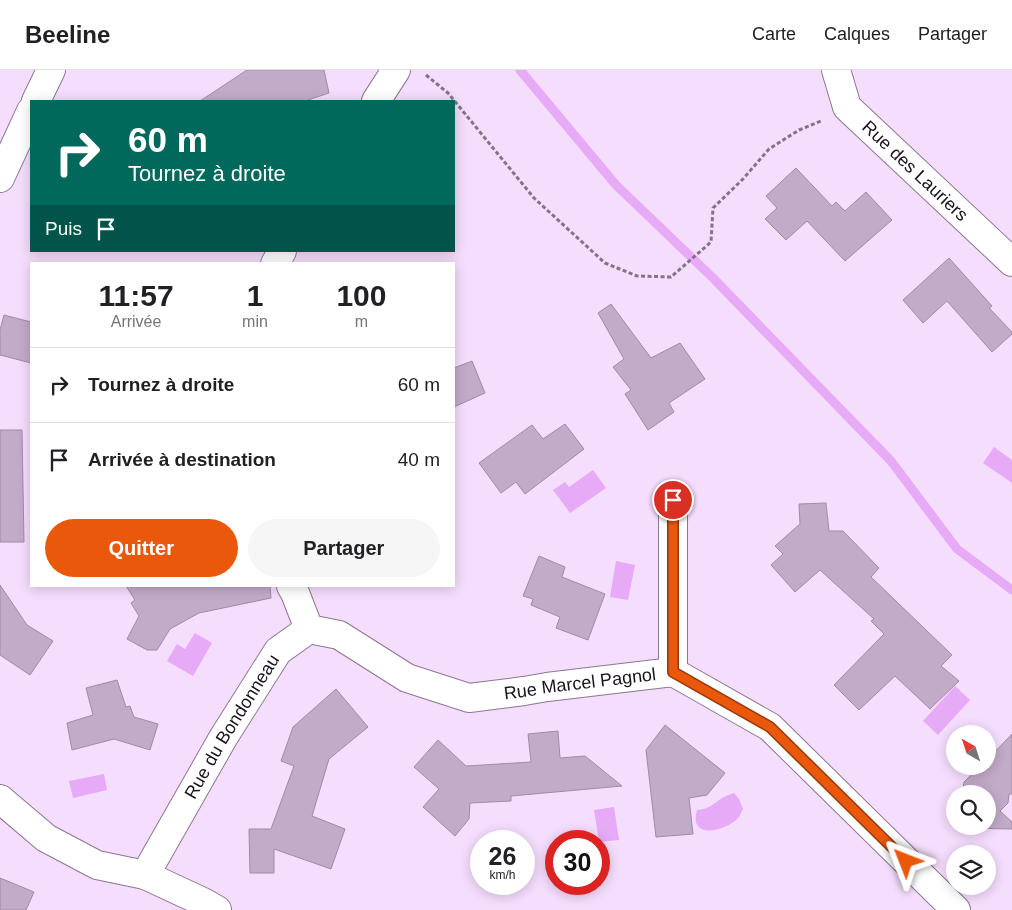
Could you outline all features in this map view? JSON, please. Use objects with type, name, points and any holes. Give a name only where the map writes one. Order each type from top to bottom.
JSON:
[{"type":"street","points":[[36,100],[50,70]]},
{"type":"street","points":[[377,100],[396,70]]},
{"type":"street","name":"Rue des Lauriers","points":[[836,70],[847,108],[1012,262]]},
{"type":"street","points":[[0,178],[30,113]]},
{"type":"street","points":[[673,500],[673,672]]},
{"type":"street","points":[[292,587],[309,630]]},
{"type":"street","name":"Rue Marcel Pagnol","points":[[309,630],[339,636],[407,678],[469,698],[673,672],[770,727],[956,910]]},
{"type":"street","name":"Rue du Bondonneau","points":[[145,875],[223,738],[278,651],[309,630]]},
{"type":"street","points":[[0,799],[46,838],[97,865],[145,875],[217,910]]},
{"type":"path","points":[[420,70],[454,100]]},
{"type":"path","points":[[455,102],[534,198],[605,263],[637,276],[671,277],[711,242],[713,208],[743,179],[769,149],[799,130],[847,108]]},
{"type":"shaded area","points":[[994,447],[1012,460],[1012,483],[983,463]]},
{"type":"shaded area","points":[[593,470],[606,488],[570,513],[553,490],[565,482],[569,487]]},
{"type":"shaded area","points":[[616,561],[635,565],[628,600],[610,597]]},
{"type":"shaded area","points":[[195,633],[212,643],[193,676],[167,661],[177,644],[185,649]]},
{"type":"shaded area","points":[[955,686],[970,700],[938,735],[923,721]]},
{"type":"shaded area","points":[[104,774],[107,790],[73,798],[69,781]]},
{"type":"shaded area","points":[[734,793],[743,809],[734,822],[712,830],[701,829],[698,826],[696,820],[697,810],[709,807]]},
{"type":"shaded area","points":[[614,807],[619,840],[610,841],[610,830],[597,830],[594,810]]},
{"type":"building","points":[[247,70],[324,70],[329,93],[308,100],[202,100]]},
{"type":"building","points":[[796,168],[832,206],[836,202],[845,211],[866,192],[892,220],[845,261],[807,221],[786,240],[765,219],[777,208],[766,196]]},
{"type":"building","points":[[949,258],[992,306],[989,308],[1012,332],[992,352],[947,301],[923,323],[903,300]]},
{"type":"building","points":[[611,304],[651,358],[680,343],[705,379],[669,403],[674,412],[648,430],[625,394],[631,390],[613,367],[624,359],[598,313]]},
{"type":"building","points":[[4,315],[30,322],[30,363],[0,355],[0,330]]},
{"type":"building","points":[[472,361],[485,393],[455,407],[455,368]]},
{"type":"building","points":[[565,424],[584,449],[525,494],[516,482],[501,493],[479,463],[532,425],[543,439]]},
{"type":"building","points":[[0,430],[22,430],[24,542],[0,542]]},
{"type":"building","points":[[826,503],[829,531],[843,531],[879,568],[871,577],[952,655],[941,666],[959,681],[930,709],[895,676],[859,710],[834,685],[884,634],[871,621],[874,619],[820,570],[795,592],[771,565],[783,554],[775,546],[800,524],[799,504]]},
{"type":"building","points":[[539,556],[565,567],[562,577],[605,594],[588,640],[556,628],[560,617],[531,605],[533,599],[523,596]]},
{"type":"building","points":[[0,585],[27,625],[53,641],[30,675],[0,655]]},
{"type":"building","points":[[127,587],[270,587],[271,598],[199,613],[170,629],[157,650],[147,650],[127,639],[139,616],[131,603],[135,600]]},
{"type":"building","points":[[117,680],[126,707],[130,706],[134,717],[158,724],[150,750],[114,739],[72,750],[67,723],[93,715],[86,688]]},
{"type":"building","points":[[336,689],[368,727],[329,759],[312,816],[345,829],[331,869],[274,849],[274,873],[250,873],[249,829],[271,829],[294,766],[281,761],[293,727]]},
{"type":"building","points":[[665,725],[725,773],[707,795],[689,798],[693,834],[656,837],[646,750]]},
{"type":"building","points":[[558,731],[560,758],[585,756],[622,786],[511,796],[511,801],[470,803],[469,819],[455,836],[423,807],[439,789],[414,767],[438,740],[466,766],[531,762],[528,734]]},
{"type":"building","points":[[1012,734],[1012,794],[1009,794],[1008,803],[1000,811],[1012,822],[1012,829],[996,829],[996,785],[964,785],[971,775],[996,775],[996,751]]},
{"type":"building","points":[[0,878],[34,892],[26,910],[0,910]]},
{"type":"waterway","points":[[520,70],[616,185],[712,277],[891,461],[957,549],[1012,590]]},
{"type":"route","points":[[673,500],[673,672],[770,727],[906,861]]}]
